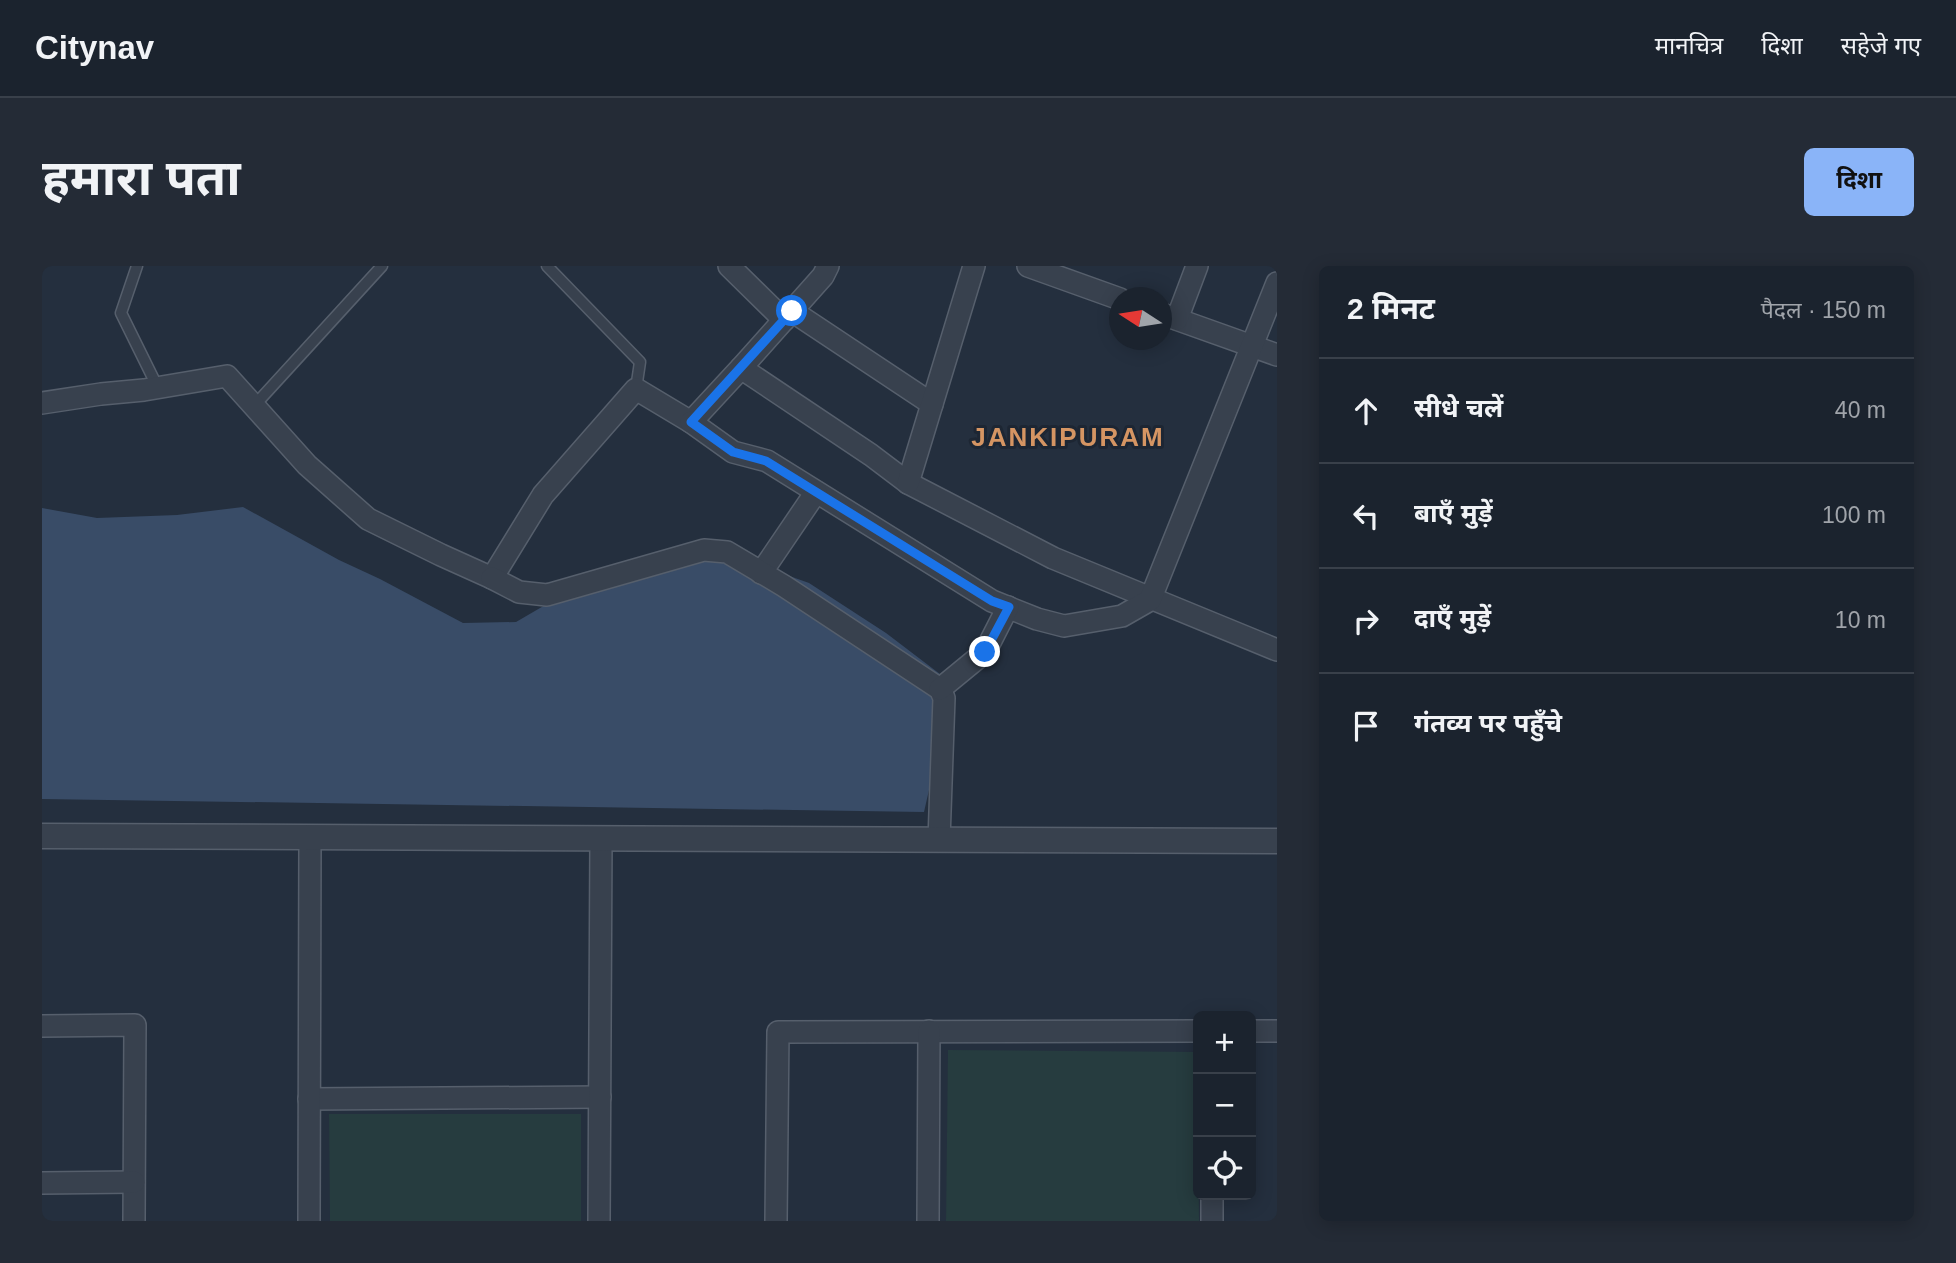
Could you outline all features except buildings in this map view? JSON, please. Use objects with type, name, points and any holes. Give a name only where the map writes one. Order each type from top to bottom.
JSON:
[{"type":"street","points":[[729,266],[788,315],[932,404]]},
{"type":"street","points":[[691,422],[823,276],[828,266]]},
{"type":"street","points":[[908,483],[974,266]]},
{"type":"street","points":[[1028,266],[1060,271],[1109,294]]},
{"type":"street","points":[[1172,311],[1197,266]]},
{"type":"street","points":[[492,578],[543,495],[636,389],[691,422],[733,452],[766,461],[992,601],[1037,619],[1064,626],[1122,616],[1150,600],[1277,283]]},
{"type":"street","points":[[1172,317],[1277,355]]},
{"type":"street","points":[[741,368],[908,483],[1053,558],[1277,650]]},
{"type":"street","points":[[42,403],[228,376],[307,465],[368,519],[519,593],[547,595],[704,550],[727,552],[940,689],[944,698],[939,840]]},
{"type":"street","points":[[761,573],[816,492]]},
{"type":"street","points":[[940,689],[985,652],[1009,607]]},
{"type":"street","points":[[42,836],[1277,841]]},
{"type":"street","points":[[309,1221],[310,838]]},
{"type":"street","points":[[599,1221],[601,839]]},
{"type":"street","points":[[42,1026],[135,1025],[134,1221]]},
{"type":"street","points":[[928,1221],[929,1031]]},
{"type":"street","points":[[776,1221],[778,1032],[1193,1031]]},
{"type":"street","points":[[1256,1031],[1277,1031]]},
{"type":"street","points":[[309,1100],[600,1097]]},
{"type":"street","points":[[42,1183],[134,1182]]},
{"type":"street","points":[[1212,1200],[1212,1221]]},
{"type":"lane","points":[[137,266],[121,313],[159,387]]},
{"type":"lane","points":[[254,405],[382,266]]},
{"type":"lane","points":[[547,266],[640,362],[636,389]]},
{"type":"green space","points":[[948,1050],[1193,1052],[1193,1200],[1199,1200],[1199,1221],[946,1221]]},
{"type":"green space","points":[[329,1114],[581,1114],[581,1221],[330,1221]]},
{"type":"water","points":[[243,507],[339,560],[463,623],[516,622],[583,583],[708,547],[809,583],[886,633],[953,684],[924,812],[42,799],[42,508],[97,518],[177,515]]},
{"type":"district","name":"JANKIPURAM","points":[[1068,437]]},
{"type":"route","points":[[792,311],[691,422],[733,452],[766,461],[992,601],[1009,607],[985,652]]}]
